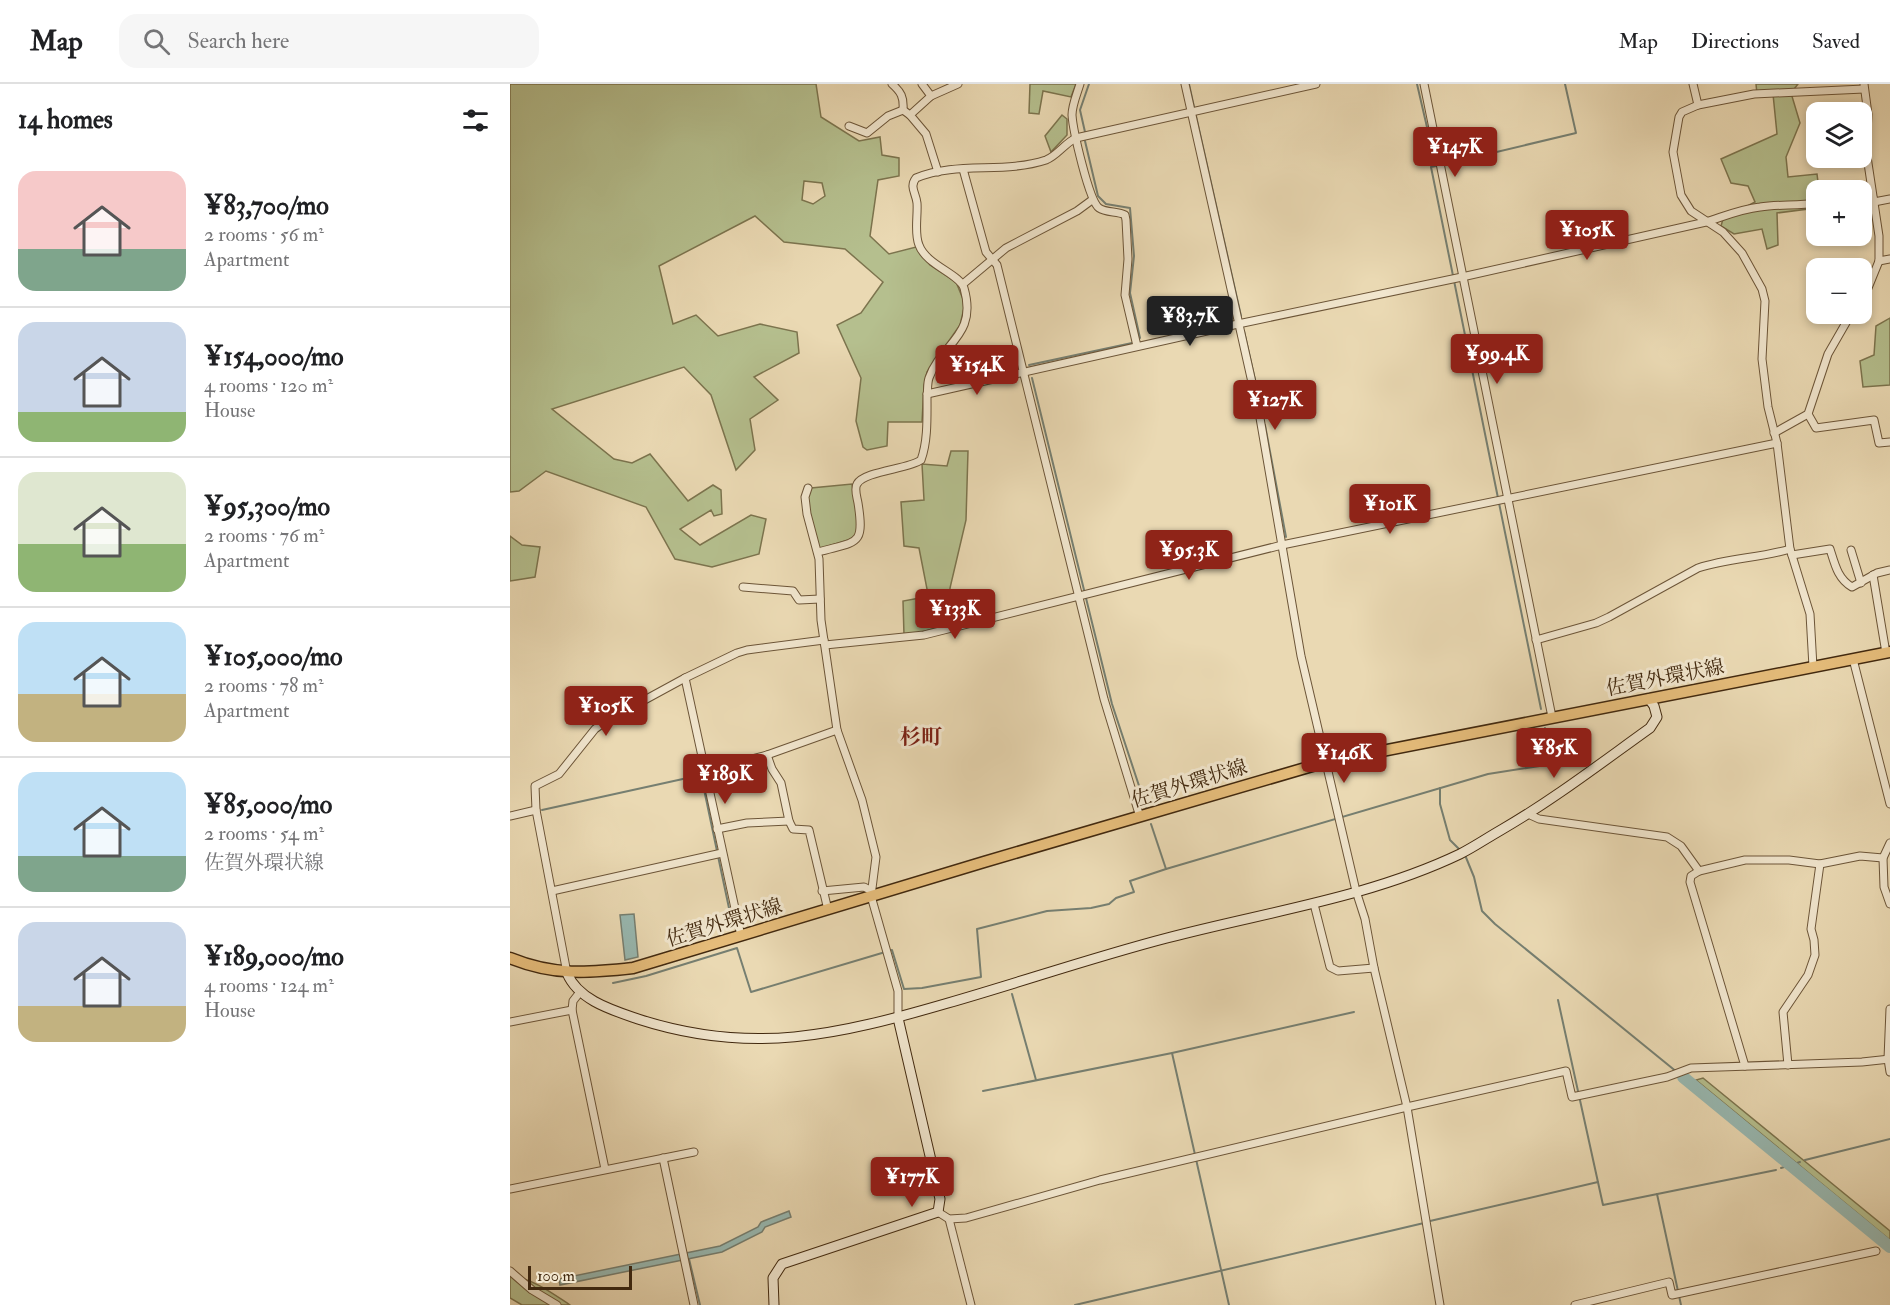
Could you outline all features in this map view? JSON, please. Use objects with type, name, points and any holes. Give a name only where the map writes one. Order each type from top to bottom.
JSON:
[{"type":"main road","name":"佐賀外環状線","points":[[510,958],[567,973],[633,968],[828,909],[871,893],[1326,762],[1888,653]]},
{"type":"street","points":[[891,84],[901,92],[903,110]]},
{"type":"street","points":[[922,84],[931,96]]},
{"type":"street","points":[[910,115],[931,96],[958,84]]},
{"type":"street","points":[[1080,84],[1072,116],[1092,200],[1100,209],[1125,215],[1128,259],[1125,295],[1137,346]]},
{"type":"street","points":[[1185,84],[1260,418],[1301,656],[1356,891],[1365,919],[1374,968],[1407,1107],[1440,1305]]},
{"type":"street","points":[[818,552],[852,542],[861,532],[856,491],[857,484],[862,479],[894,468],[916,464],[921,460],[925,435],[928,380],[934,367],[954,343],[966,317],[968,304],[963,284],[926,257],[918,243],[917,201],[912,182],[915,178],[938,172],[976,167],[1001,168],[1048,160],[1069,141],[1076,138],[1316,84]]},
{"type":"street","points":[[1424,84],[1552,717]]},
{"type":"street","points":[[1693,84],[1698,105]]},
{"type":"street","points":[[1813,667],[1810,614],[1791,552],[1777,443],[1768,407],[1762,359],[1766,313],[1762,289],[1732,240],[1697,217],[1685,203],[1676,175],[1672,152],[1682,112],[1698,105],[1754,94],[1864,86],[1868,114],[1866,150],[1879,236],[1879,261],[1872,278]]},
{"type":"street","points":[[903,110],[926,134],[938,172]]},
{"type":"street","points":[[849,126],[867,133],[888,116],[903,110]]},
{"type":"street","points":[[963,169],[986,252],[997,265],[1104,699],[1140,817]]},
{"type":"street","points":[[1874,200],[1890,199]]},
{"type":"street","points":[[963,284],[1006,249],[1077,211],[1092,200]]},
{"type":"street","points":[[927,394],[1706,222],[1745,209],[1806,205]]},
{"type":"street","points":[[1879,261],[1890,259]]},
{"type":"street","points":[[1774,433],[1808,414],[1828,354],[1845,324]]},
{"type":"street","points":[[1808,414],[1816,428],[1874,420],[1879,443],[1890,442]]},
{"type":"street","points":[[1649,699],[1657,717],[1650,728],[1528,814],[1463,853],[1431,867],[1314,904],[1169,937],[898,1018],[853,1030],[809,1037],[729,1038],[695,1033],[655,1024],[620,1012],[580,992],[567,973],[536,810],[535,786],[560,774],[596,729],[606,721],[685,678],[747,650],[924,635],[1281,545],[1777,443]]},
{"type":"street","points":[[808,488],[805,497],[807,514],[818,552],[820,599],[837,730],[862,800],[876,857],[871,893],[898,991],[898,1018],[940,1199],[938,1212]]},
{"type":"street","points":[[1536,640],[1596,623],[1698,568],[1734,559],[1830,549],[1838,573],[1844,582],[1852,587],[1873,575],[1890,570]]},
{"type":"street","points":[[1851,550],[1861,583]]},
{"type":"street","points":[[1873,575],[1888,653]]},
{"type":"street","points":[[743,587],[794,591],[800,600],[820,599]]},
{"type":"street","points":[[1853,659],[1890,802]]},
{"type":"street","points":[[685,678],[741,936]]},
{"type":"street","points":[[705,771],[767,755],[837,730]]},
{"type":"street","points":[[767,755],[781,783],[789,821],[793,829],[809,830],[828,909]]},
{"type":"street","points":[[510,816],[536,810]]},
{"type":"street","points":[[1528,814],[1539,819],[1667,837],[1681,846],[1699,871]]},
{"type":"street","points":[[717,829],[747,823],[789,821]]},
{"type":"street","points":[[1890,846],[1883,858],[1884,887],[1890,904]]},
{"type":"street","points":[[552,891],[722,853]]},
{"type":"street","points":[[1746,1066],[1689,882],[1691,876],[1699,871],[1746,860],[1763,859],[1820,864],[1860,856],[1883,858]]},
{"type":"street","points":[[1788,1065],[1783,1012],[1808,975],[1815,955],[1811,929],[1820,864]]},
{"type":"street","points":[[822,891],[864,887],[871,893]]},
{"type":"street","points":[[1314,904],[1330,967],[1338,971],[1374,968]]},
{"type":"street","points":[[580,992],[573,1001],[572,1010],[605,1169]]},
{"type":"street","points":[[1890,1009],[1890,1072]]},
{"type":"street","points":[[510,1022],[572,1010]]},
{"type":"street","points":[[938,1212],[949,1219],[966,1218],[1100,1180],[1566,1071],[1572,1097],[1667,1077],[1691,1068],[1889,1059]]},
{"type":"street","points":[[510,1189],[694,1152]]},
{"type":"street","points":[[663,1158],[694,1305]]},
{"type":"street","points":[[774,1305],[774,1278],[782,1264],[938,1212]]},
{"type":"street","points":[[949,1219],[971,1305]]},
{"type":"street","points":[[1575,1305],[1669,1282],[1672,1295],[1679,1294],[1876,1251]]},
{"type":"street","points":[[510,1271],[532,1290],[556,1305]]},
{"type":"green space","points":[[510,84],[816,84],[821,117],[859,141],[880,137],[882,155],[899,158],[899,176],[878,180],[870,236],[889,254],[916,247],[930,265],[956,282],[965,304],[960,325],[927,372],[922,422],[888,422],[887,446],[867,450],[863,447],[856,421],[861,378],[837,325],[861,313],[883,282],[845,249],[784,242],[755,216],[659,266],[673,324],[696,315],[718,336],[760,324],[797,332],[799,353],[754,377],[778,400],[750,419],[755,450],[736,470],[711,395],[684,367],[552,409],[614,459],[632,463],[650,454],[688,501],[713,485],[721,490],[722,514],[714,516],[711,510],[680,529],[700,545],[751,515],[766,519],[759,554],[712,567],[675,559],[646,507],[546,471],[519,491],[510,492]],"holes":[[[804,181],[822,183],[825,196],[813,204],[802,200]]]},
{"type":"green space","points":[[1030,84],[1076,84],[1071,97],[1043,91],[1039,114],[1029,113]]},
{"type":"green space","points":[[1756,84],[1798,84],[1791,93],[1800,123],[1786,157],[1788,177],[1817,174],[1818,180],[1806,180],[1806,209],[1777,213],[1778,245],[1767,249],[1762,229],[1734,234],[1721,226],[1723,219],[1755,202],[1748,186],[1731,183],[1721,159],[1777,134],[1773,94],[1757,94]]},
{"type":"green space","points":[[1062,115],[1067,119],[1067,135],[1051,152],[1045,136]]},
{"type":"green space","points":[[1890,318],[1890,385],[1863,387],[1860,361],[1874,355],[1876,326]]},
{"type":"green space","points":[[951,451],[968,451],[966,520],[950,588],[950,624],[904,635],[903,601],[925,597],[927,589],[919,548],[904,546],[901,502],[924,500],[922,464],[947,466]]},
{"type":"green space","points":[[852,484],[859,527],[854,538],[819,549],[807,500],[811,488]]},
{"type":"green space","points":[[510,536],[522,545],[540,547],[535,577],[510,581]]},
{"type":"green space","points":[[1703,1078],[1890,1231],[1890,1240],[1696,1080]]},
{"type":"green space","points":[[510,1276],[534,1283],[570,1305],[522,1305],[510,1298]]},
{"type":"water","points":[[634,914],[638,957],[625,960],[620,915]]},
{"type":"water","points":[[789,1211],[791,1217],[765,1227],[762,1232],[722,1252],[560,1285],[559,1279],[720,1246],[758,1227],[761,1222]]},
{"type":"waterway","points":[[1085,132],[1080,110],[1089,84]]},
{"type":"waterway","points":[[1189,84],[1194,107]]},
{"type":"waterway","points":[[1417,84],[1436,166],[1431,167],[1498,498]]},
{"type":"waterway","points":[[1446,164],[1576,133],[1565,84]]},
{"type":"waterway","points":[[1196,116],[1241,316]]},
{"type":"waterway","points":[[1085,141],[1098,196],[1106,204],[1130,208],[1134,256],[1130,293],[1140,338]]},
{"type":"waterway","points":[[1244,331],[1262,411]]},
{"type":"waterway","points":[[1029,365],[1132,343]]},
{"type":"waterway","points":[[1032,378],[1112,704],[1146,807]]},
{"type":"waterway","points":[[1265,425],[1286,537]]},
{"type":"waterway","points":[[1499,503],[1541,709]]},
{"type":"waterway","points":[[613,983],[646,976],[737,948],[751,992],[892,950],[904,989],[981,977],[977,929],[1047,911],[1091,908],[1109,904],[1116,898],[1134,892],[1130,881],[1166,869],[1488,774],[1552,764],[1545,728]]},
{"type":"waterway","points":[[542,810],[701,775],[717,851]]},
{"type":"waterway","points":[[1440,788],[1440,804],[1450,840],[1461,851]]},
{"type":"waterway","points":[[1151,824],[1166,869]]},
{"type":"waterway","points":[[1465,855],[1474,877],[1482,911],[1683,1077]]},
{"type":"waterway","points":[[718,856],[733,927]]},
{"type":"waterway","points":[[1012,994],[1036,1080]]},
{"type":"waterway","points":[[1558,1000],[1603,1205],[1776,1170]]},
{"type":"waterway","points":[[983,1091],[1172,1053],[1354,1012]]},
{"type":"waterway","points":[[1172,1053],[1229,1305]]},
{"type":"waterway","points":[[1683,1077],[1890,1247]]},
{"type":"waterway","points":[[1805,1160],[1890,1139]]},
{"type":"waterway","points":[[1781,1168],[1800,1162]]},
{"type":"waterway","points":[[1430,1221],[1598,1182]]},
{"type":"waterway","points":[[1657,1194],[1681,1305]]},
{"type":"waterway","points":[[1075,1305],[1424,1223]]},
{"type":"waterway","points":[[689,1259],[700,1305]]},
{"type":"district","name":"杉町","points":[[921,737]]}]
